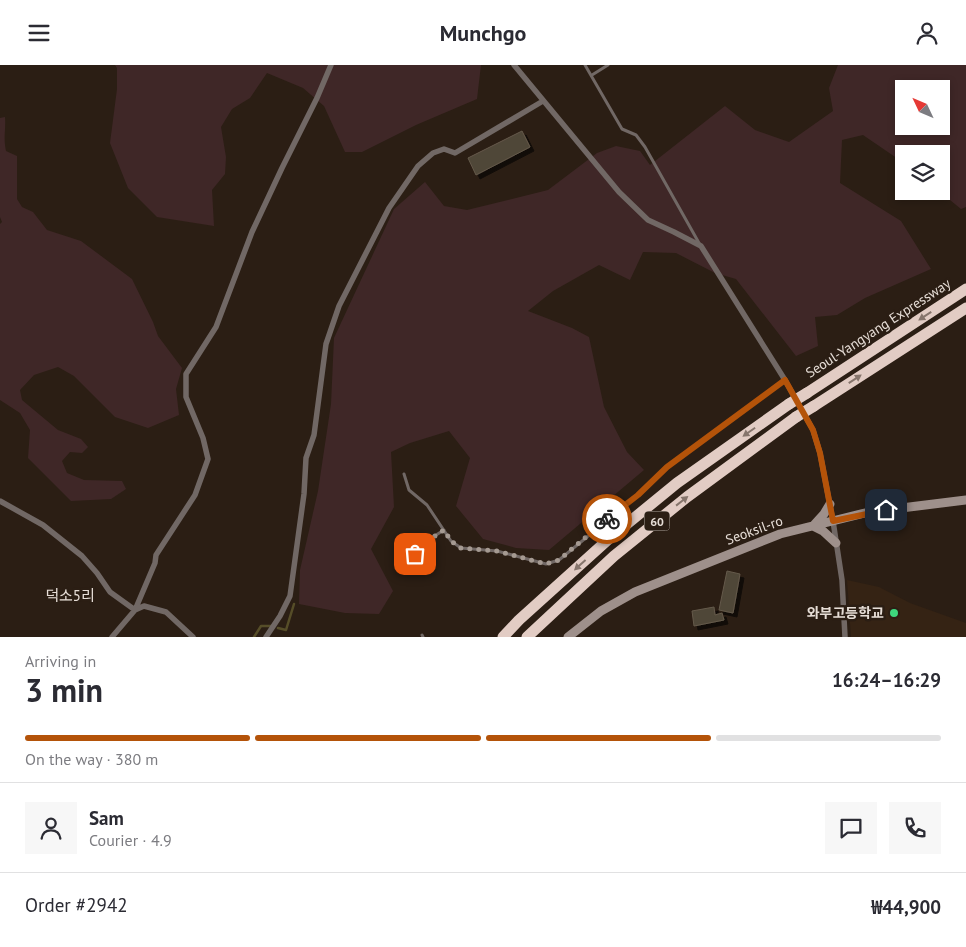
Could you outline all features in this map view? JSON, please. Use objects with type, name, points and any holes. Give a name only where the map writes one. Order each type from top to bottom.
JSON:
[{"type":"highway","name":"Seoul-Yangyang Expressway","points":[[503,637],[611,537],[662,495],[789,404],[966,289]]},
{"type":"highway","name":"60","points":[[527,637],[614,556],[687,497],[796,417],[966,308]]},
{"type":"main road","name":"Seoksil-ro","points":[[568,637],[601,611],[635,592],[780,534],[870,512],[966,499]]},
{"type":"main road","points":[[830,504],[813,526],[823,531],[836,543]]},
{"type":"street","points":[[112,637],[135,611],[156,563],[156,555],[195,495],[208,459],[203,437],[186,397],[186,374],[216,327],[252,232],[331,65]]},
{"type":"street","points":[[514,65],[619,192],[648,220],[674,231],[701,246],[785,380],[813,430],[820,453],[842,580],[845,637]]},
{"type":"street","points":[[266,637],[290,596],[304,494],[306,458],[314,435],[326,344],[339,306],[389,208],[418,166],[434,153],[444,149],[455,153],[543,101]]},
{"type":"street","points":[[0,501],[43,525],[74,550],[97,573],[110,592],[135,611]]},
{"type":"street","points":[[135,611],[144,606],[166,612],[192,637]]},
{"type":"lane","points":[[585,65],[622,129],[636,135],[645,147],[701,246]]},
{"type":"lane","points":[[592,75],[608,65]]},
{"type":"lane","points":[[404,474],[409,490],[427,505],[451,541],[461,548],[497,551],[546,564],[559,560],[638,495],[667,467],[785,380]]},
{"type":"lane","points":[[404,567],[426,542],[444,530]]},
{"type":"shaded area","points":[[115,65],[481,65],[477,99],[416,125],[362,152],[345,152],[324,106],[303,88],[267,73],[250,98],[232,109],[221,127],[226,157],[225,174],[212,190],[214,226],[157,217],[128,188],[110,143],[117,89],[117,68]]},
{"type":"shaded area","points":[[838,65],[966,65],[966,207],[961,209],[950,200],[950,145],[895,145],[895,157],[863,135],[842,140],[840,183],[901,221],[931,269],[865,298],[837,315],[815,317],[818,346],[796,356],[736,279],[715,273],[676,253],[643,252],[630,280],[599,265],[553,291],[528,311],[572,328],[589,337],[604,407],[627,452],[644,470],[549,550],[516,548],[483,539],[456,506],[470,458],[449,431],[410,443],[391,452],[394,507],[371,549],[393,591],[379,614],[345,613],[299,604],[300,570],[318,491],[331,404],[334,338],[394,209],[425,182],[444,206],[467,210],[548,190],[597,153],[616,146],[640,151],[650,165],[725,106],[755,130],[789,142],[833,111],[829,88]]},
{"type":"shaded area","points":[[5,117],[6,151],[17,156],[17,199],[22,207],[33,212],[47,230],[81,241],[132,279],[158,336],[182,368],[176,389],[179,415],[148,428],[115,417],[74,376],[58,367],[34,375],[20,390],[22,400],[58,430],[81,439],[88,447],[82,453],[70,452],[62,461],[67,473],[84,480],[122,481],[126,489],[111,499],[71,501],[28,458],[30,430],[20,413],[0,400],[0,224],[2,222],[0,217],[0,118]]},
{"type":"shaded area","name":"와부고등학교","points":[[847,580],[879,587],[910,603],[966,623],[966,637],[851,637]]},
{"type":"building","points":[[522,131],[530,147],[476,175],[468,158]]},
{"type":"building","points":[[727,571],[740,574],[733,613],[719,610]]},
{"type":"building","points":[[714,607],[715,615],[722,613],[724,620],[694,626],[692,611]]},
{"type":"waterway","points":[[278,628],[286,630],[294,604]]},
{"type":"waterway","points":[[254,637],[261,626],[271,626]]},
{"type":"way so far","points":[[415,554],[426,542],[444,530],[451,541],[461,548],[497,551],[546,564],[559,560],[607,519]]},
{"type":"place","name":"와부고등학교","points":[[894,613]]},
{"type":"district","name":"덕소5리","points":[[70,595]]},
{"type":"route","points":[[607,519],[638,495],[667,467],[785,380],[813,430],[820,453],[833,521],[886,510]]}]
